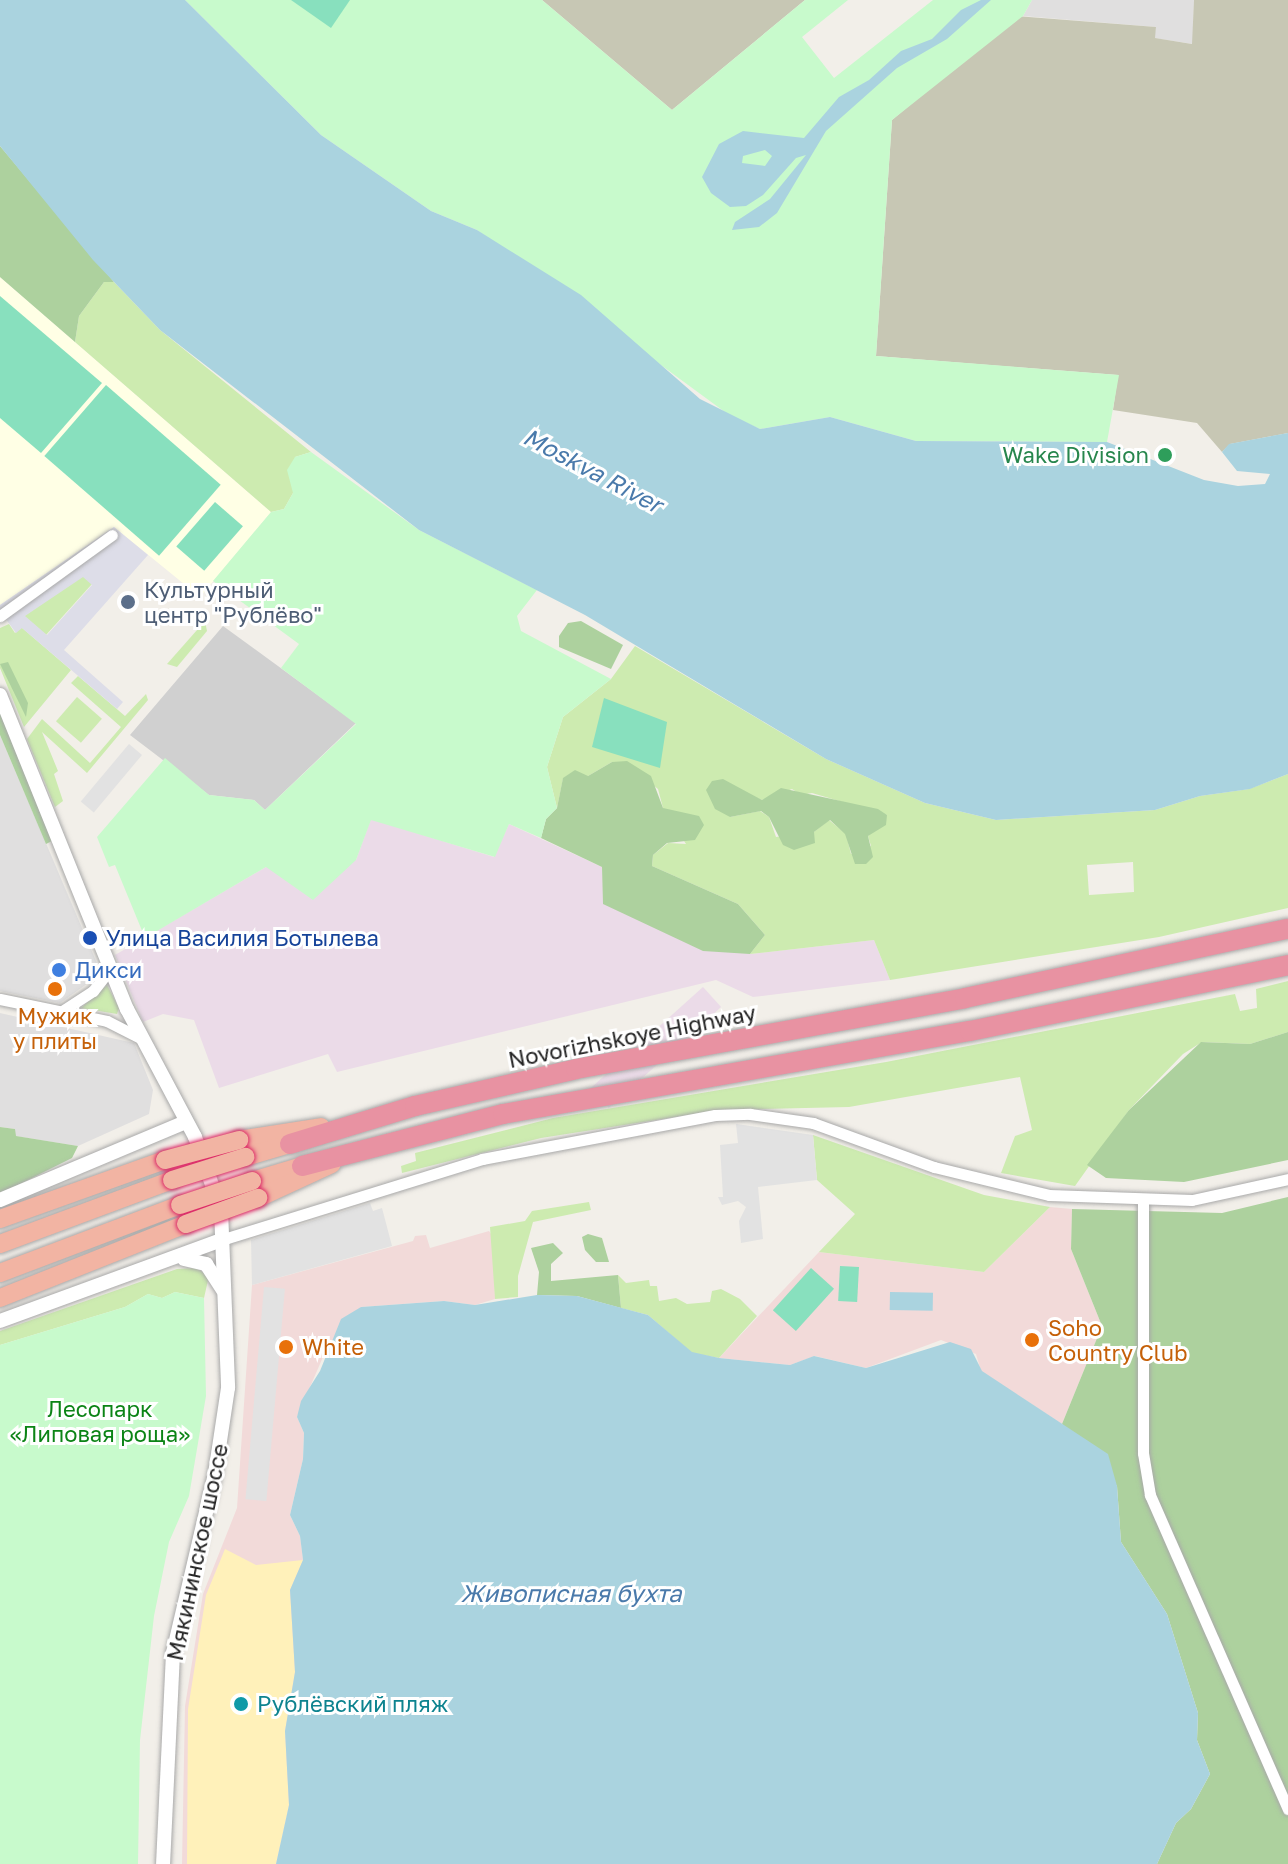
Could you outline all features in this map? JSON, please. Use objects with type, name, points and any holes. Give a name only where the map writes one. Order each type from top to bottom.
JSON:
[{"type":"highway","name":"Novorizhskoye Highway","points":[[0,1244],[172,1180],[242,1149],[290,1144],[363,1121],[576,1069],[965,998],[1288,929]]},
{"type":"highway","points":[[0,1298],[186,1224],[302,1166],[372,1146],[561,1103],[970,1031],[1288,965]]},
{"type":"highway","points":[[0,1219],[60,1194],[165,1160],[242,1149],[363,1121]]},
{"type":"highway","points":[[0,1273],[180,1205],[255,1190],[372,1146]]},
{"type":"street","points":[[0,616],[112,535]]},
{"type":"street","name":"Мякининское шоссе","points":[[0,695],[140,1039],[210,1172],[224,1239],[224,1430],[173,1653],[163,1864]]},
{"type":"street","points":[[62,1011],[93,991],[110,969]]},
{"type":"street","points":[[0,999],[107,1021],[140,1039]]},
{"type":"street","points":[[107,1021],[127,1009]]},
{"type":"street","points":[[0,1321],[180,1258],[224,1239],[387,1184],[482,1159],[679,1120],[750,1114],[836,1129],[999,1186],[1143,1201],[1192,1200],[1288,1179]]},
{"type":"street","points":[[0,1200],[186,1122]]},
{"type":"street","points":[[1143,1201],[1143,1453],[1150,1495],[1288,1809]]},
{"type":"street","points":[[180,1258],[206,1264],[226,1298]]},
{"type":"shaded area","points":[[542,0],[805,0],[672,110]]},
{"type":"shaded area","points":[[1032,0],[1194,0],[1193,44],[1154,38],[1156,27],[1023,16]]},
{"type":"shaded area","points":[[1194,0],[1288,0],[1288,433],[1230,444],[1222,452],[1197,423],[1113,410],[1118,375],[876,356],[892,120],[1016,16],[1156,27],[1155,38],[1192,44]]},
{"type":"shaded area","points":[[0,277],[271,512],[200,597],[114,527],[0,605]]},
{"type":"shaded area","points":[[114,527],[148,555],[64,650],[123,702],[117,709],[22,628],[16,633],[0,611],[0,605]],"holes":[[[83,577],[92,585],[47,635],[25,616]]]},
{"type":"shaded area","points":[[223,626],[356,723],[265,810],[254,800],[209,795],[130,735]]},
{"type":"shaded area","points":[[0,735],[99,968],[91,981],[60,1003],[0,991]]},
{"type":"shaded area","points":[[129,744],[142,755],[94,812],[81,801]]},
{"type":"shaded area","points":[[371,819],[494,857],[509,824],[602,867],[750,954],[874,940],[890,980],[753,997],[716,980],[337,1072],[328,1054],[219,1088],[194,1020],[163,1014],[143,1022],[115,955],[266,867],[356,860]]},
{"type":"shaded area","points":[[703,987],[721,1007],[609,1108],[591,1088]]},
{"type":"shaded area","points":[[0,1013],[134,1043],[153,1090],[149,1114],[78,1146],[15,1136],[15,1129],[0,1127]]},
{"type":"shaded area","points":[[736,1124],[813,1135],[817,1180],[758,1187],[763,1239],[741,1243],[739,1221],[746,1207],[738,1201],[722,1205],[718,1197],[723,1197],[720,1145],[738,1143]]},
{"type":"shaded area","points":[[370,1203],[373,1211],[382,1208],[392,1246],[252,1285],[251,1240]]},
{"type":"shaded area","name":"Soho Country Club","points":[[1050,1207],[1072,1209],[1071,1249],[1102,1326],[1062,1424],[981,1371],[976,1354],[941,1340],[866,1368],[815,1356],[790,1365],[719,1358],[819,1252],[984,1272]]},
{"type":"shaded area","points":[[489,1231],[494,1238],[495,1299],[475,1305],[444,1301],[361,1307],[323,1357],[297,1417],[304,1433],[303,1459],[290,1515],[300,1536],[303,1560],[289,1805],[276,1864],[182,1864],[185,1706],[203,1594],[237,1508],[252,1285],[413,1241],[415,1236],[426,1235],[430,1248]]},
{"type":"shaded area","points":[[264,1287],[285,1289],[266,1501],[245,1499]]},
{"type":"green space","points":[[185,0],[542,0],[672,110],[805,0],[848,0],[802,37],[834,78],[933,0],[1032,0],[1023,16],[892,120],[876,356],[1119,375],[1107,442],[916,441],[830,417],[760,429],[729,415],[477,230],[431,211],[321,135]]},
{"type":"green space","points":[[291,0],[350,0],[331,28]]},
{"type":"green space","points":[[0,146],[114,282],[104,282],[79,316],[75,342],[0,277]]},
{"type":"green space","points":[[104,282],[114,282],[160,330],[311,452],[295,457],[293,493],[284,509],[271,512],[75,342],[79,316]]},
{"type":"green space","points":[[0,296],[102,383],[41,453],[0,418]]},
{"type":"green space","points":[[106,385],[221,485],[159,556],[44,456]]},
{"type":"green space","points":[[311,452],[419,530],[537,590],[517,616],[521,631],[611,679],[563,717],[547,767],[557,808],[546,819],[541,838],[509,824],[495,857],[371,820],[356,860],[313,900],[266,867],[145,938],[115,865],[109,867],[97,837],[165,758],[209,795],[254,800],[265,810],[356,724],[281,668],[299,644],[213,581],[271,512],[284,509],[293,493],[287,470],[295,457]]},
{"type":"green space","points":[[215,502],[243,526],[204,571],[176,547]]},
{"type":"green space","points":[[83,576],[92,584],[46,635],[24,616]]},
{"type":"green space","points":[[205,621],[207,631],[177,667],[167,664]]},
{"type":"green space","points":[[581,621],[623,645],[611,669],[559,647],[559,636],[568,623]]},
{"type":"green space","points":[[9,624],[15,633],[21,627],[71,670],[24,727],[0,668],[0,628]]},
{"type":"green space","points":[[635,646],[826,759],[925,803],[996,820],[1155,810],[1200,796],[1249,789],[1288,774],[1288,908],[1159,937],[890,980],[874,940],[750,954],[765,935],[738,904],[652,866],[653,855],[668,843],[686,844],[663,808],[658,789],[637,772],[612,762],[588,776],[563,779],[557,808],[547,767],[563,717],[611,679]],"holes":[[[792,789],[801,795],[812,793],[887,815],[868,836],[871,846],[851,854],[846,834],[829,820],[814,832],[776,837],[769,817],[760,811],[730,817],[751,796],[762,800]],[[1133,862],[1134,892],[1089,895],[1087,865]]]},
{"type":"green space","points":[[8,662],[28,703],[26,717],[0,664]]},
{"type":"green space","points":[[78,676],[125,716],[146,694],[148,700],[87,773],[42,732],[58,771],[54,774],[63,801],[55,807],[27,739],[42,719],[90,763],[121,727],[71,683]]},
{"type":"green space","points":[[77,697],[102,719],[81,743],[56,721]]},
{"type":"green space","points":[[604,698],[667,722],[660,768],[592,747]]},
{"type":"green space","points":[[0,707],[54,840],[46,844],[0,735]]},
{"type":"green space","points":[[627,761],[651,776],[663,808],[699,816],[704,825],[695,840],[667,843],[653,855],[652,866],[738,904],[765,935],[750,954],[703,951],[603,904],[602,867],[541,838],[546,819],[557,808],[563,778],[575,770],[588,776],[612,762]]},
{"type":"green space","points":[[723,779],[762,800],[781,788],[878,809],[887,815],[886,825],[868,836],[873,857],[866,864],[855,864],[845,834],[830,820],[814,832],[815,843],[794,850],[783,845],[769,817],[761,811],[730,817],[715,809],[706,790],[712,781]]},
{"type":"green space","points":[[1288,981],[1288,1032],[1250,1044],[1202,1042],[1183,1054],[1129,1110],[1075,1186],[1001,1173],[1015,1136],[1032,1130],[1020,1077],[849,1107],[720,1110],[541,1138],[402,1173],[401,1166],[416,1161],[415,1153],[553,1118],[886,1062],[1235,994],[1240,1011],[1257,1008],[1256,989]]},
{"type":"green space","points":[[107,985],[119,1008],[117,1014],[81,1008]]},
{"type":"green space","points":[[1288,1032],[1288,1160],[1184,1182],[1106,1178],[1087,1165],[1129,1110],[1201,1042],[1250,1044]]},
{"type":"green space","points":[[0,1127],[15,1129],[16,1136],[78,1146],[72,1158],[0,1194]]},
{"type":"green space","points":[[813,1135],[984,1195],[1050,1207],[984,1272],[819,1252],[855,1214],[817,1180]]},
{"type":"green space","points":[[1288,1197],[1288,1864],[1157,1864],[1176,1823],[1191,1809],[1210,1774],[1197,1740],[1198,1713],[1167,1614],[1121,1542],[1117,1486],[1062,1424],[1102,1326],[1071,1249],[1072,1209],[1222,1213]]},
{"type":"green space","points":[[589,1202],[591,1210],[533,1222],[518,1276],[518,1297],[495,1299],[490,1227],[525,1221],[532,1211]]},
{"type":"green space","points":[[588,1234],[602,1238],[609,1262],[596,1262],[585,1250],[582,1237]]},
{"type":"green space","points":[[553,1243],[563,1253],[551,1264],[551,1281],[618,1275],[621,1308],[577,1296],[537,1295],[539,1272],[531,1248]]},
{"type":"green space","points":[[840,1266],[859,1267],[857,1302],[838,1301]]},
{"type":"green space","points":[[196,1268],[209,1276],[204,1298],[175,1292],[162,1298],[148,1294],[125,1307],[0,1345],[0,1331],[177,1269]]},
{"type":"green space","points":[[811,1268],[834,1289],[796,1331],[773,1310]]},
{"type":"green space","points":[[618,1275],[626,1283],[649,1280],[650,1286],[657,1286],[659,1301],[676,1298],[687,1304],[710,1302],[712,1291],[721,1289],[740,1299],[757,1316],[719,1358],[692,1353],[648,1315],[621,1308]]},
{"type":"green space","name":"Лесопарк «Липовая роща»","points":[[175,1292],[204,1298],[206,1396],[189,1496],[169,1542],[154,1616],[140,1740],[138,1864],[0,1864],[0,1345],[125,1307],[148,1294],[162,1298]]},
{"type":"sand","name":"Рублёвский пляж","points":[[225,1549],[256,1565],[303,1560],[290,1590],[295,1672],[285,1731],[289,1805],[276,1864],[187,1864],[188,1709],[206,1595]]},
{"type":"water","name":"Moskva River","points":[[0,0],[185,0],[321,135],[431,211],[477,230],[581,295],[700,399],[760,429],[830,417],[916,441],[1107,442],[1204,480],[1238,486],[1265,484],[1270,474],[1237,471],[1222,452],[1229,444],[1288,433],[1288,774],[1250,789],[1200,796],[1155,810],[996,820],[925,803],[826,759],[585,615],[419,530],[160,330],[93,260],[0,146]]},
{"type":"water","points":[[981,0],[991,0],[947,39],[897,68],[826,131],[777,213],[759,227],[732,230],[735,222],[770,199],[806,155],[796,158],[763,195],[746,206],[730,207],[711,193],[702,177],[719,144],[743,131],[804,138],[839,97],[869,80],[901,51],[932,39],[961,10]],"holes":[[[765,150],[772,156],[765,166],[742,163],[743,156]]]},
{"type":"water","points":[[890,1292],[933,1293],[933,1311],[890,1310]]},
{"type":"water","name":"Живописная бухта","points":[[537,1295],[577,1296],[648,1315],[692,1352],[719,1358],[790,1365],[814,1356],[866,1368],[950,1342],[971,1349],[982,1371],[1108,1454],[1117,1486],[1121,1542],[1167,1614],[1198,1713],[1197,1740],[1210,1774],[1191,1809],[1176,1823],[1157,1864],[276,1864],[289,1805],[285,1731],[295,1672],[290,1590],[303,1560],[300,1536],[290,1515],[303,1459],[304,1433],[297,1417],[301,1401],[320,1371],[341,1319],[361,1307],[444,1301],[475,1305]]},
{"type":"place","name":"Wake Division","points":[[1165,455]]},
{"type":"place","name":"Культурный центр \"Рублёво\"","points":[[128,602]]},
{"type":"place","name":"Улица Василия Ботылева","points":[[90,938]]},
{"type":"place","name":"Дикси","points":[[59,970]]},
{"type":"place","name":"Мужик у плиты","points":[[55,989]]},
{"type":"place","name":"Soho Country Club","points":[[1032,1340]]},
{"type":"place","name":"White","points":[[286,1347]]},
{"type":"place","name":"Рублёвский пляж","points":[[241,1704]]}]
